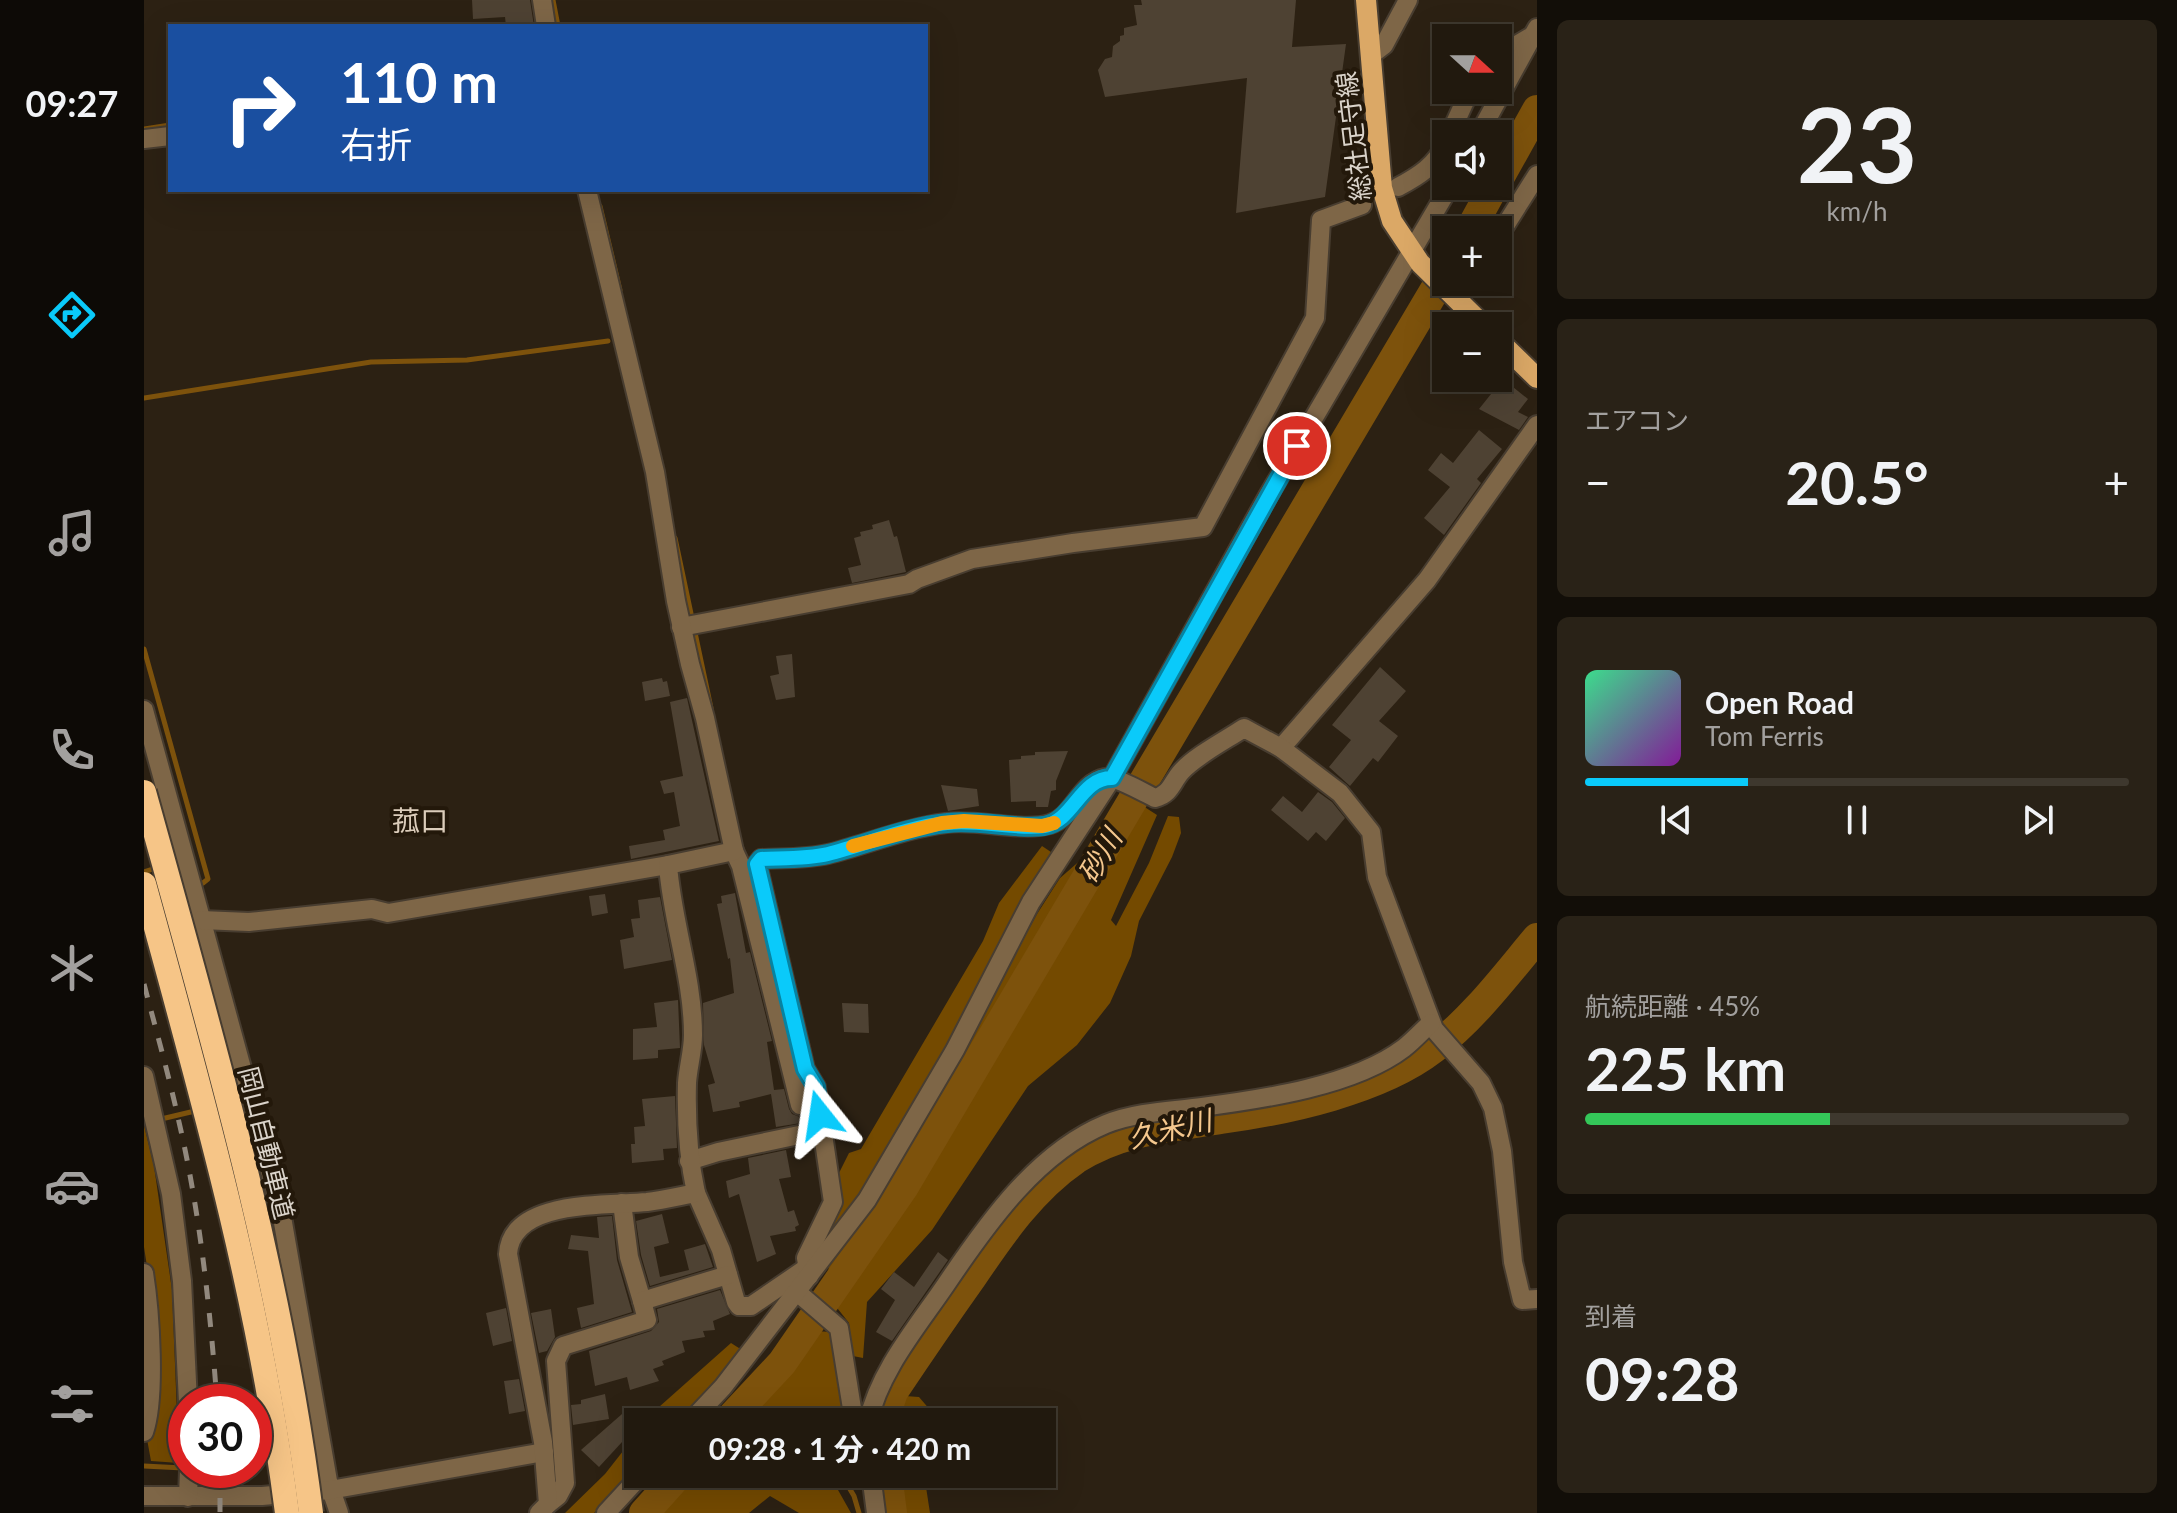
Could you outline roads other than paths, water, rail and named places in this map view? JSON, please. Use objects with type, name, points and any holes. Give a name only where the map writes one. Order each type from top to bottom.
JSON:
[{"type":"highway","name":"岡山自動車道","points":[[144,792],[250,1192],[294,1393],[311,1513]]},
{"type":"highway","name":"岡山自動車道","points":[[144,884],[221,1168],[270,1398],[287,1513]]},
{"type":"main road","name":"総社足守線","points":[[1366,0],[1382,188],[1392,221],[1416,257],[1470,312]]},
{"type":"main road","points":[[1512,354],[1537,378]]},
{"type":"street","points":[[542,0],[546,24]]},
{"type":"street","points":[[1371,55],[1384,45],[1408,0]]},
{"type":"street","points":[[1487,120],[1534,33],[1537,18]]},
{"type":"street","points":[[1512,47],[1534,33]]},
{"type":"street","points":[[144,139],[168,136]]},
{"type":"street","points":[[1398,187],[1423,174],[1432,164]]},
{"type":"street","points":[[1511,216],[1537,175]]},
{"type":"street","points":[[587,192],[655,472],[689,625],[705,718],[805,1069],[816,1087],[833,1202],[806,1258],[808,1271],[800,1294],[703,1408]]},
{"type":"street","points":[[668,865],[693,1034],[687,1082],[689,1161],[696,1193],[721,1250],[736,1302],[739,1306],[751,1306],[808,1271],[867,1200],[955,1050],[1031,902],[1118,781],[1268,496],[1416,257],[1443,200]]},
{"type":"street","points":[[689,625],[909,584],[972,559],[1203,527],[1315,318],[1321,220],[1362,205]]},
{"type":"street","points":[[1281,748],[1427,580],[1537,425]]},
{"type":"street","points":[[144,710],[281,1211],[330,1490],[339,1513]]},
{"type":"street","points":[[201,920],[249,922],[372,909],[388,913],[668,865],[826,854],[942,823],[964,821],[1042,826],[1055,823],[1086,789],[1102,778],[1118,781],[1155,798],[1167,793],[1182,770],[1244,728],[1281,748],[1340,793],[1371,832],[1377,877],[1433,1026],[1481,1083],[1493,1108],[1502,1151],[1513,1262],[1522,1300],[1537,1299]]},
{"type":"street","points":[[745,862],[800,1105]]},
{"type":"street","points":[[872,1408],[883,1378],[971,1247],[1009,1200],[1067,1146],[1089,1132],[1124,1118],[1244,1102],[1328,1082],[1384,1060],[1433,1026]]},
{"type":"street","points":[[144,1076],[171,1194],[182,1281],[187,1384]]},
{"type":"street","points":[[689,1161],[799,1135]]},
{"type":"street","points":[[543,1509],[544,1452],[508,1254],[509,1240],[526,1221],[546,1212],[650,1202],[696,1193]]},
{"type":"street","points":[[543,1509],[558,1496],[565,1483],[556,1361],[558,1353],[563,1346],[647,1320],[629,1257],[622,1203]]},
{"type":"street","points":[[144,1273],[148,1295],[151,1405],[144,1432]]},
{"type":"street","points":[[642,1301],[728,1275]]},
{"type":"street","points":[[800,1294],[839,1328],[852,1408]]},
{"type":"street","points":[[144,1496],[262,1496],[330,1490],[544,1452]]},
{"type":"street","points":[[188,1488],[188,1497]]},
{"type":"street","points":[[606,1513],[629,1488]]},
{"type":"street","points":[[873,1488],[876,1513]]},
{"type":"waterway","points":[[553,0],[558,24]]},
{"type":"waterway","name":"砂川","points":[[1512,155],[1537,110]]},
{"type":"waterway","points":[[144,129],[168,125]]},
{"type":"waterway","name":"砂川","points":[[1478,216],[1486,200]]},
{"type":"waterway","points":[[600,206],[620,290]]},
{"type":"waterway","name":"砂川","points":[[740,1408],[782,1363],[903,1188],[1432,295]]},
{"type":"waterway","points":[[144,398],[371,362],[467,360],[608,341]]},
{"type":"waterway","points":[[675,538],[711,708]]},
{"type":"waterway","points":[[144,649],[208,879],[203,883]]},
{"type":"waterway","points":[[144,872],[156,868]]},
{"type":"waterway","name":"久米川","points":[[888,1408],[893,1392],[995,1244],[1045,1184],[1076,1159],[1128,1136],[1303,1104],[1387,1076],[1433,1049],[1462,1024],[1537,938]]},
{"type":"waterway","points":[[806,1103],[811,1131]]},
{"type":"waterway","points":[[157,1120],[195,1111]]},
{"type":"waterway","points":[[144,1466],[168,1467]]},
{"type":"waterway","name":"砂川","points":[[644,1513],[666,1488]]},
{"type":"waterway","points":[[849,1488],[859,1513]]},
{"type":"waterway","name":"久米川","points":[[889,1488],[892,1513]]},
{"type":"railway","points":[[144,984],[193,1191],[215,1384]]},
{"type":"railway","points":[[220,1488],[220,1513]]},
{"type":"district","name":"菰口","points":[[420,821]]}]
